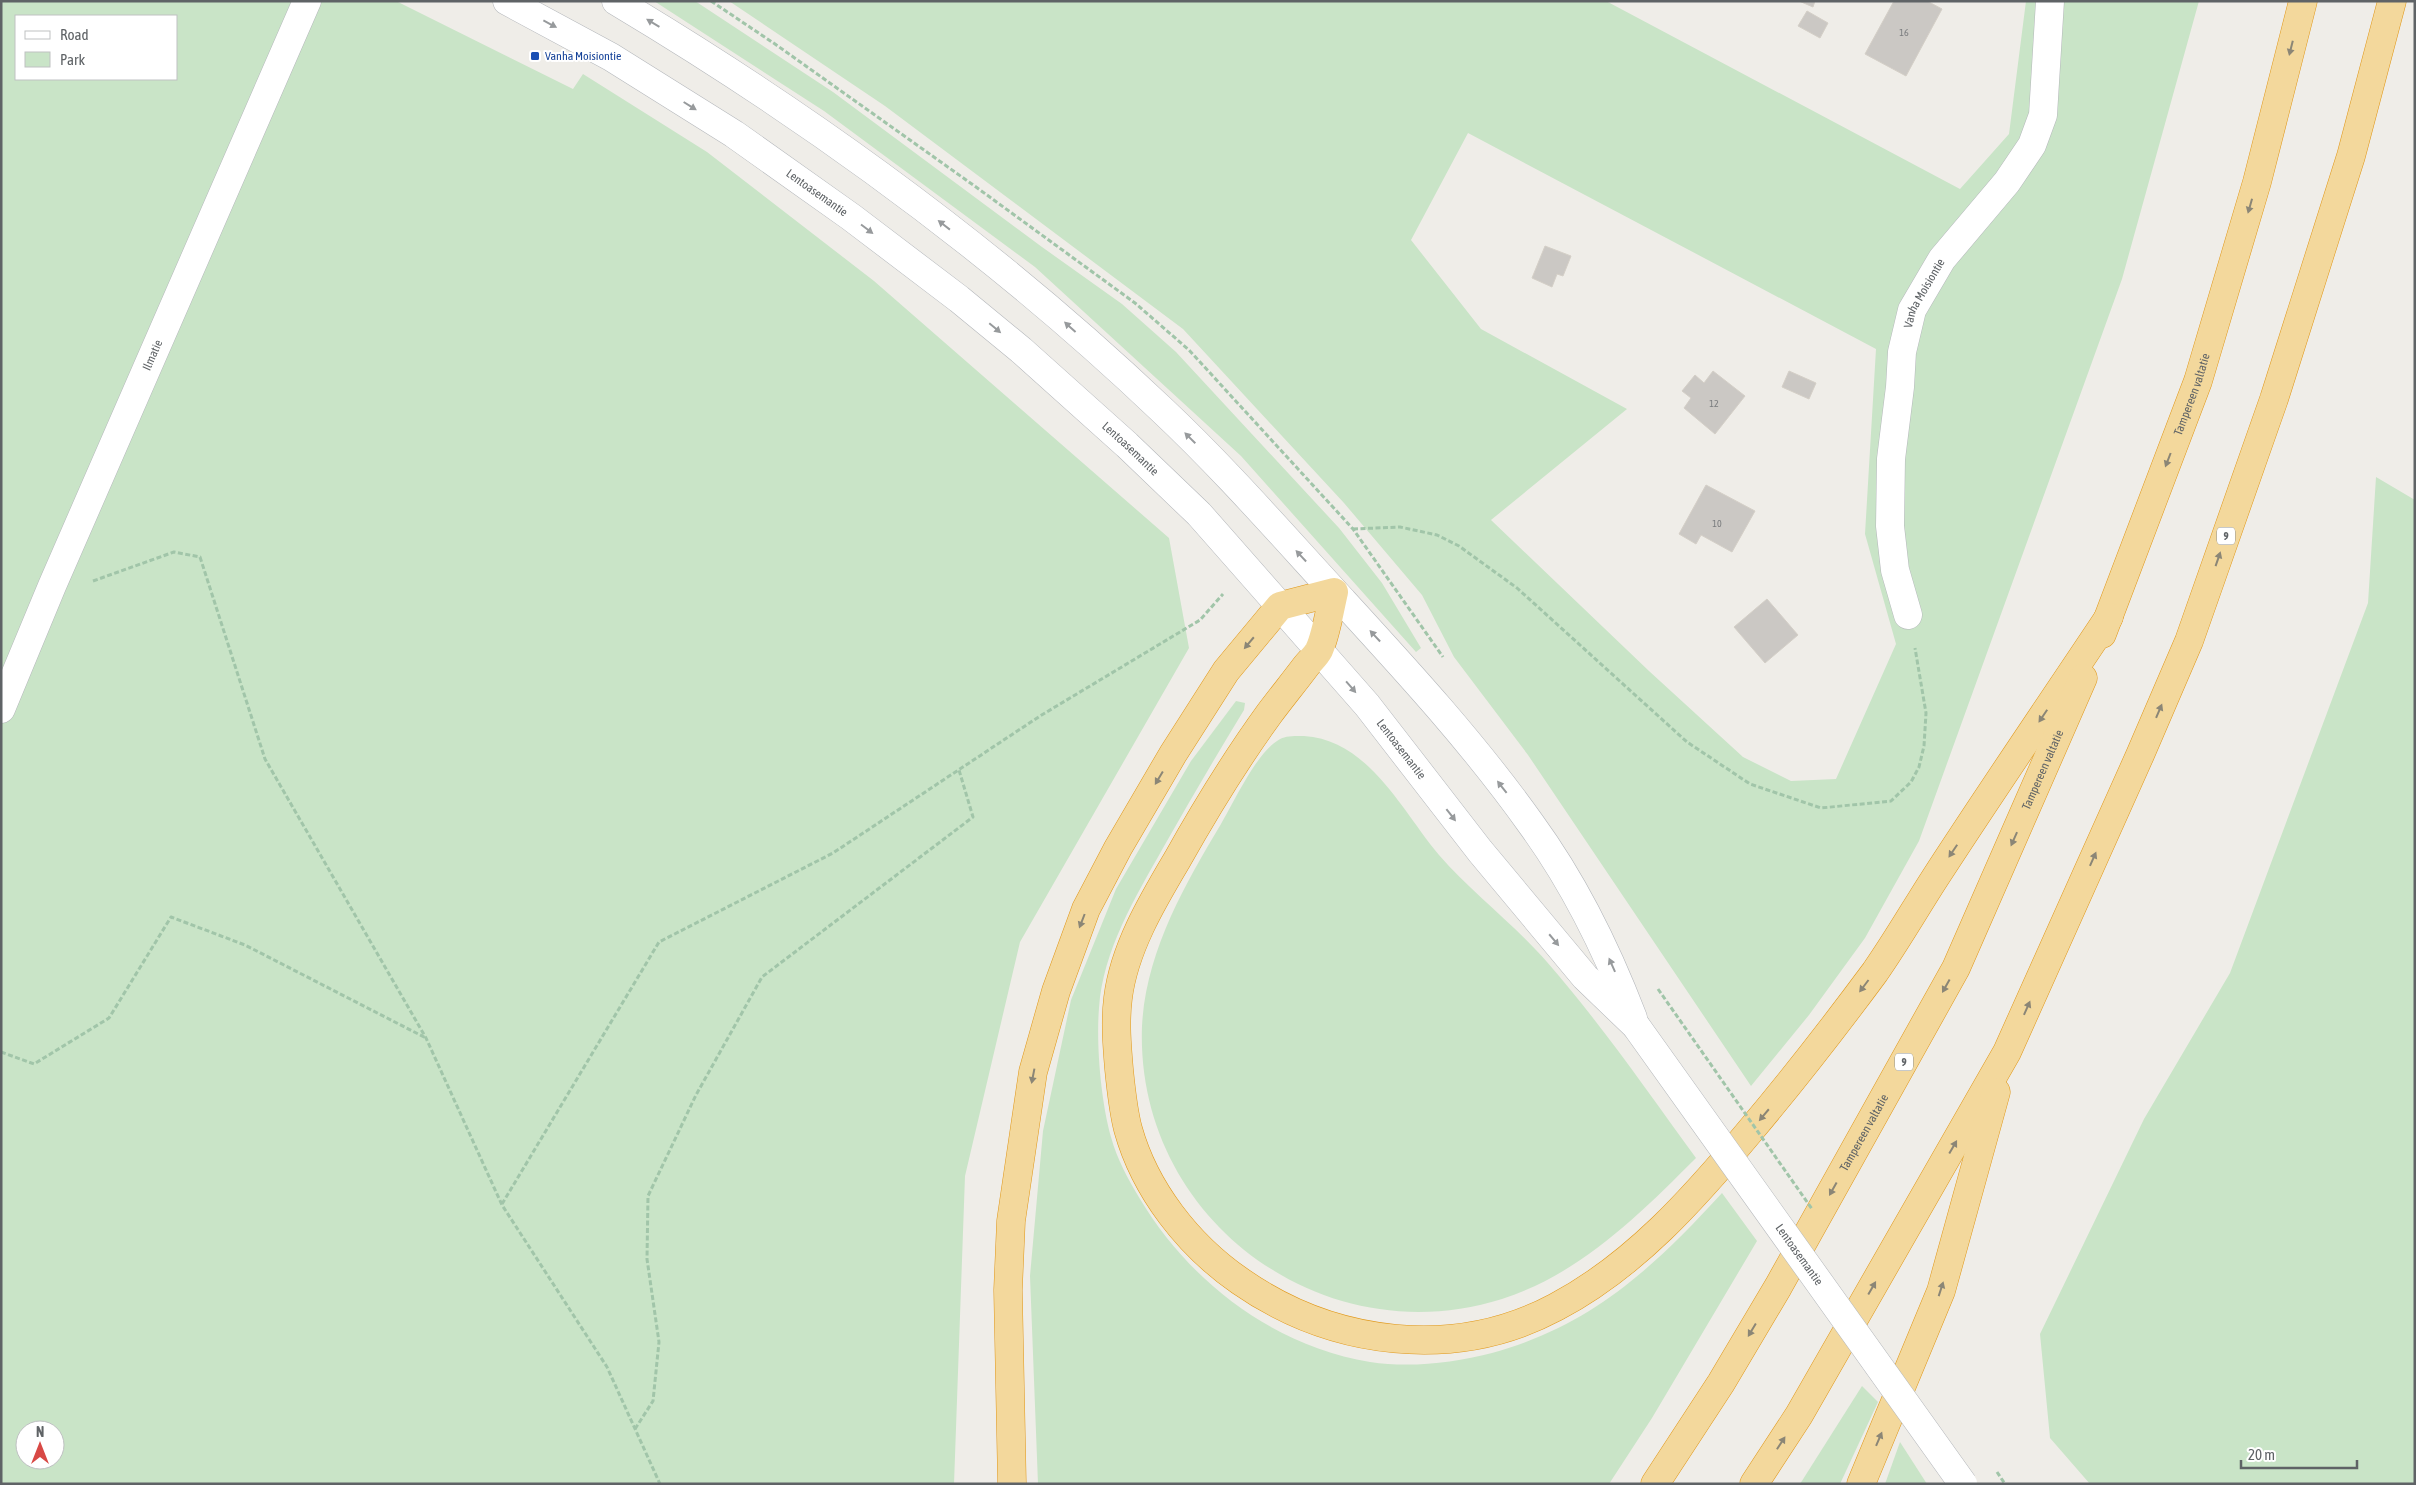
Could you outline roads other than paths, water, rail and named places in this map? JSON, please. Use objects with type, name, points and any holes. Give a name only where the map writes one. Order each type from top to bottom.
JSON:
[{"type":"highway","name":"Tampereen valtatie","points":[[1655,1484],[1721,1383],[1773,1295],[1956,968],[2109,617],[2198,381],[2256,182],[2303,1]]},
{"type":"highway","name":"9","points":[[1754,1484],[1799,1415],[2007,1052],[2140,755],[2189,641],[2274,399],[2351,156],[2392,1]]},
{"type":"highway","points":[[1012,1484],[1008,1290],[1011,1221],[1033,1072],[1056,991],[1086,910],[1118,848],[1173,754],[1226,671],[1280,606],[1334,592],[1319,650],[1270,712],[1209,803],[1162,886],[1125,961],[1116,1013],[1121,1091],[1128,1129],[1152,1186],[1171,1215],[1193,1241],[1239,1281],[1271,1300],[1339,1329],[1402,1341],[1465,1338],[1497,1331],[1558,1306],[1630,1257],[1660,1231],[1707,1183],[1813,1054],[1878,968],[1933,880],[2109,617]]},
{"type":"highway","points":[[1861,1484],[1941,1291],[2007,1052]]},
{"type":"main road","name":"Ilmatie","points":[[1,709],[52,586],[307,1]]},
{"type":"main road","name":"Lentoasemantie","points":[[507,1],[611,57],[734,134],[851,217],[960,299],[1021,350],[1134,452],[1199,514],[1367,705],[1480,852],[1585,977],[1636,1026],[1963,1484]]},
{"type":"main road","name":"Lentoasemantie","points":[[616,1],[689,45],[776,102],[905,195],[1059,317],[1161,409],[1233,481],[1407,671],[1532,825],[1585,911],[1612,963],[1636,1026]]},
{"type":"main road","name":"Vanha Moisiontie","points":[[1908,616],[1895,570],[1890,526],[1892,459],[1902,352],[1912,310],[1942,259],[2007,182],[2032,145],[2043,115],[2050,1]]},
{"type":"place","name":"Vanha Moisiontie","points":[[535,56]]}]
